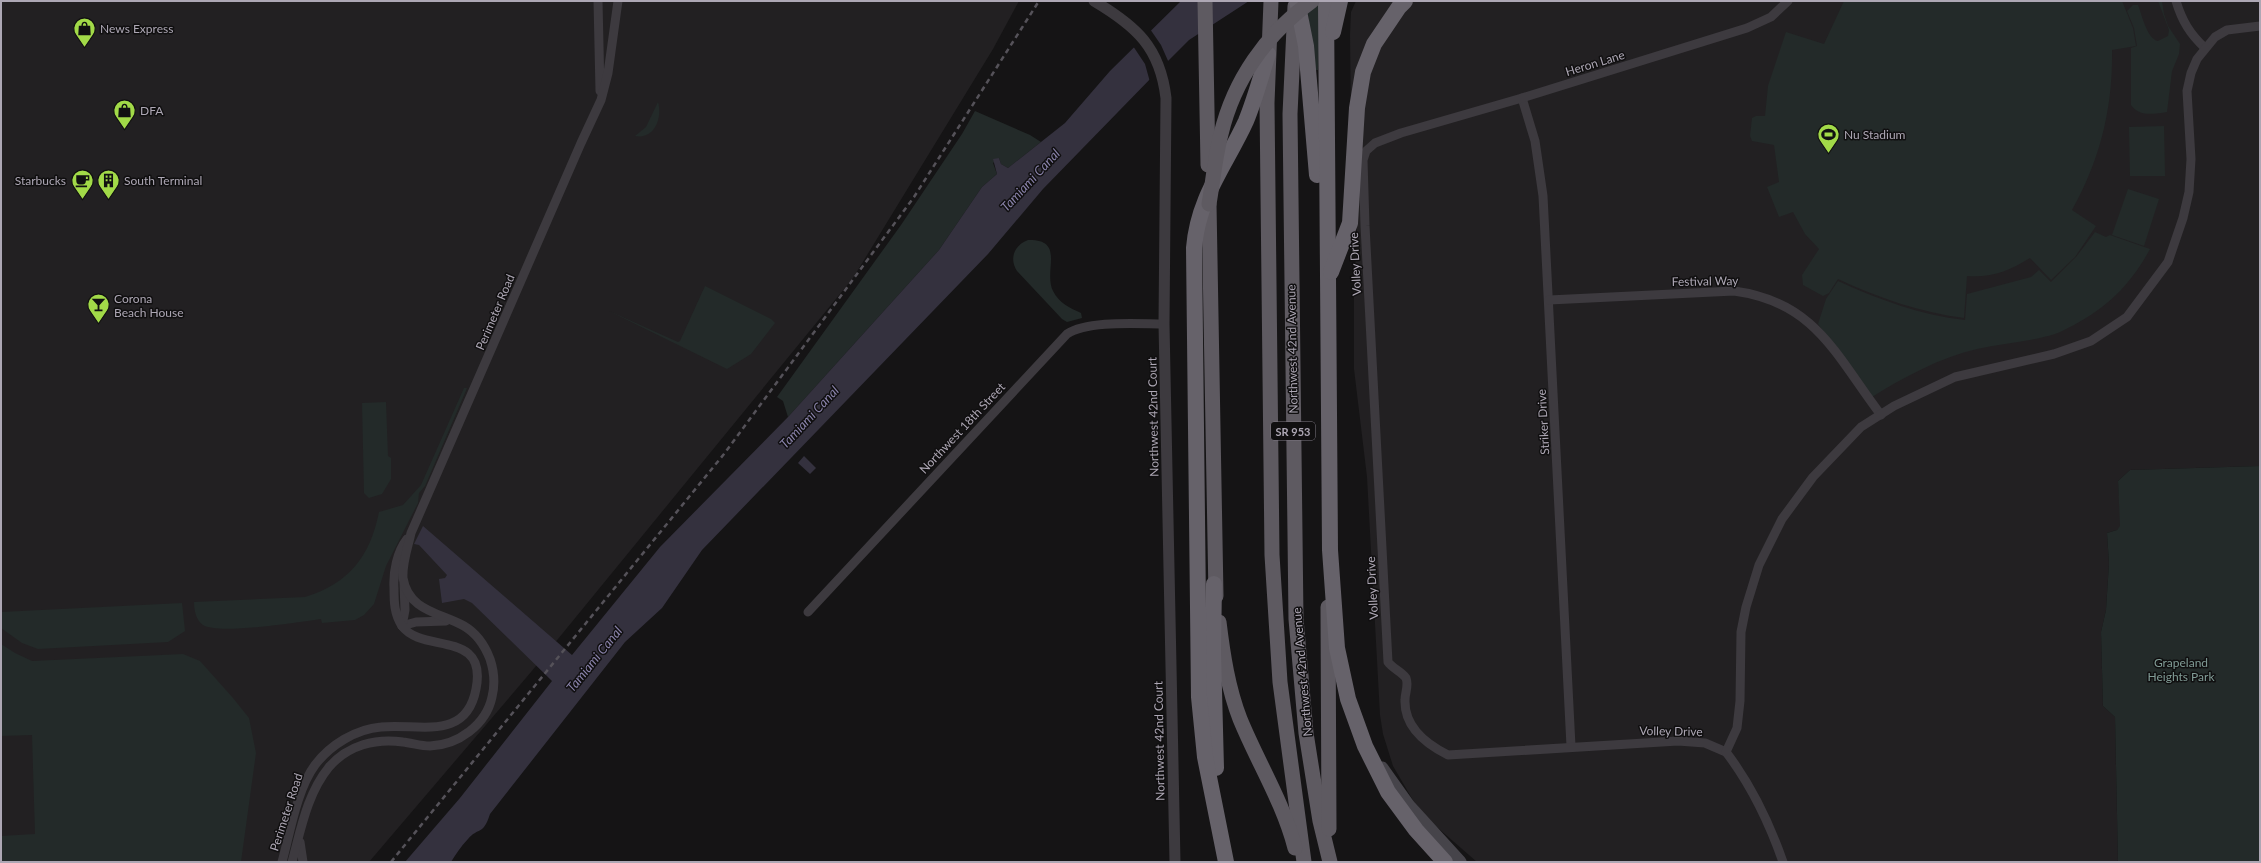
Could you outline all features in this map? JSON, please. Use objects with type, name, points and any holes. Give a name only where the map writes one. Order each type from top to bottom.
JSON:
[{"type":"highway","points":[[1205,1],[1214,584],[1214,735],[1220,824]]},
{"type":"highway","points":[[1296,1],[1306,46],[1317,179],[1327,217]]},
{"type":"highway","name":"Northwest 42nd Avenue","points":[[1296,1],[1290,73],[1290,114],[1296,619],[1306,733],[1320,821],[1329,860]]},
{"type":"highway","points":[[1209,204],[1222,129],[1239,84],[1256,56],[1271,37],[1291,17],[1312,1]]},
{"type":"highway","points":[[1326,1],[1330,550],[1327,633],[1329,860]]},
{"type":"highway","points":[[1327,65],[1340,1]]},
{"type":"highway","points":[[1328,281],[1350,223],[1357,108],[1363,72],[1374,44],[1399,7],[1405,1]]},
{"type":"highway","name":"Northwest 42nd Avenue","points":[[1271,2],[1268,54],[1272,555],[1280,689],[1304,862]]},
{"type":"highway","points":[[1226,862],[1220,824],[1205,757],[1199,697],[1194,248],[1197,225],[1205,200],[1213,181],[1248,116],[1268,54]]},
{"type":"highway","points":[[1330,550],[1335,632],[1348,699],[1365,746],[1388,792],[1416,830],[1445,862]]},
{"type":"highway","points":[[1214,584],[1223,656],[1233,699],[1243,726],[1282,808],[1299,862]]},
{"type":"main road","points":[[1348,699],[1376,756],[1400,794],[1460,862]]},
{"type":"street","name":"Perimeter Road","points":[[598,1],[601,100]]},
{"type":"street","name":"Perimeter Road","points":[[282,862],[306,782],[315,765],[339,742],[352,735],[381,727],[420,729],[442,727],[461,717],[470,708],[477,680],[473,662],[469,655],[455,646],[414,636],[402,626],[395,612],[394,580],[400,552],[411,533],[601,100],[608,73],[618,1]]},
{"type":"street","name":"Northwest 42nd Court","points":[[1094,1],[1123,19],[1142,37],[1151,50],[1162,74],[1166,98],[1164,324],[1175,862]]},
{"type":"street","name":"Heron Lane","points":[[1401,133],[1522,98],[1747,28],[1771,17],[1788,1]]},
{"type":"street","points":[[2176,1],[2181,18],[2191,34],[2205,48]]},
{"type":"street","points":[[1783,862],[1769,823],[1745,777],[1726,752],[1737,728],[1740,701],[1741,632],[1746,608],[1759,565],[1782,520],[1813,477],[1862,427],[1894,406],[1954,378],[2054,354],[2091,341],[2127,317],[2168,262],[2183,218],[2189,192],[2191,159],[2187,91],[2191,73],[2205,48],[2215,37],[2227,30],[2260,26]]},
{"type":"street","name":"Striker Drive","points":[[1522,98],[1535,141],[1541,171],[1549,300],[1571,746]]},
{"type":"street","name":"Volley Drive","points":[[1401,133],[1375,143],[1366,151],[1363,160],[1364,226],[1388,662],[1405,677],[1407,685],[1404,700],[1409,722],[1428,745],[1448,755],[1571,746],[1678,741],[1705,743],[1726,752]]},
{"type":"street","name":"Festival Way","points":[[1549,300],[1734,291],[1754,294],[1774,300],[1795,311],[1818,330],[1881,415]]},
{"type":"street","name":"Northwest 18th Street","points":[[808,612],[1067,334],[1073,330],[1090,326],[1164,324]]},
{"type":"street","name":"Perimeter Road","points":[[292,862],[309,801],[318,783],[330,766],[349,751],[359,746],[381,741],[425,746],[440,745],[459,738],[482,720],[492,698],[494,676],[492,664],[481,642],[466,627],[424,609],[411,596],[403,578],[411,533]]},
{"type":"street","points":[[403,578],[405,610],[402,626],[425,621],[455,621]]},
{"type":"street","points":[[299,836],[303,862]]},
{"type":"shaded area","points":[[1,1],[1019,1],[993,49],[853,278],[531,672],[369,862],[1,862]]},
{"type":"shaded area","points":[[1356,1],[2260,1],[2260,466],[2130,470],[2118,481],[2121,526],[2117,530],[2107,533],[2109,563],[2106,610],[2101,632],[2103,706],[2115,717],[2118,862],[1477,862],[1430,821],[1414,802],[1393,766],[1383,734],[1380,715],[1367,477],[1354,369],[1354,292],[1357,232],[1352,199],[1350,35],[1351,12]]},
{"type":"green space","points":[[1321,1],[1318,70],[1312,70],[1308,13]]},
{"type":"green space","name":"Nu Stadium","points":[[1844,1],[2122,1],[2133,28],[2136,46],[2112,50],[2110,92],[2103,133],[2090,172],[2072,210],[2096,226],[2075,257],[2051,280],[2030,258],[2015,267],[2000,273],[1984,276],[1967,276],[1964,318],[1915,308],[1869,292],[1838,279],[1829,293],[1823,296],[1803,285],[1802,275],[1819,249],[1805,234],[1793,212],[1779,217],[1767,187],[1779,182],[1774,145],[1752,141],[1750,136],[1752,118],[1756,116],[1765,116],[1768,86],[1786,32],[1824,44]]},
{"type":"green space","points":[[2158,1],[2162,1],[2168,26],[2180,44],[2179,54],[2172,71],[2167,112],[2147,114],[2134,109],[2131,105],[2131,48],[2137,46],[2134,28],[2127,11],[2133,5],[2138,5],[2148,31],[2154,39],[2158,41],[2168,36],[2169,30]]},
{"type":"green space","points":[[658,102],[659,115],[656,126],[647,135],[635,136],[646,127]]},
{"type":"green space","points":[[975,111],[1030,135],[1041,142],[1008,168],[1001,164],[999,158],[993,163],[997,174],[982,187],[939,250],[788,417],[783,401],[777,397],[901,225],[962,134]]},
{"type":"green space","points":[[2164,126],[2165,176],[2130,176],[2129,127]]},
{"type":"green space","points":[[2128,189],[2159,199],[2144,246],[2112,235]]},
{"type":"green space","points":[[2095,232],[2106,237],[2110,235],[2150,249],[2143,262],[2127,283],[2098,310],[2087,318],[2055,334],[1977,349],[1949,357],[1909,375],[1872,397],[1818,324],[1826,299],[1838,281],[1900,306],[1948,318],[1965,320],[1967,294],[2031,277],[2039,270],[2051,282],[2076,257]]},
{"type":"green space","points":[[1028,240],[1040,241],[1047,245],[1050,250],[1050,274],[1053,291],[1062,302],[1081,313],[1082,318],[1067,322],[1062,319],[1017,271],[1013,262],[1014,253],[1019,245]]},
{"type":"green space","points":[[705,286],[771,319],[775,323],[751,354],[727,369],[609,311],[678,342],[680,341]]},
{"type":"green space","points":[[464,388],[467,388],[425,486],[419,493],[418,503],[386,566],[374,604],[364,615],[355,620],[322,623],[321,619],[278,625],[225,629],[212,628],[201,623],[196,615],[194,602],[305,597],[321,591],[346,576],[356,566],[370,542],[379,512],[403,505],[421,485]]},
{"type":"green space","points":[[386,402],[388,456],[391,458],[391,479],[382,494],[369,498],[364,493],[362,403]]},
{"type":"green space","name":"Grapeland Heights Park","points":[[2260,466],[2260,862],[2118,862],[2115,717],[2103,706],[2101,632],[2106,610],[2109,563],[2107,533],[2117,530],[2120,526],[2118,481],[2130,470]]},
{"type":"green space","points":[[182,603],[185,631],[168,642],[38,649],[22,643],[1,628],[1,612]]},
{"type":"green space","points":[[1,644],[32,661],[183,654],[200,661],[249,718],[256,753],[241,862],[1,862],[1,836],[35,834],[32,735],[1,736]]},
{"type":"water","name":"Tamiami Canal","points":[[1181,1],[1249,1],[1189,40],[1155,74],[1043,189],[988,254],[702,550],[662,608],[625,642],[490,814],[485,826],[465,842],[451,862],[405,862],[460,798],[552,681],[472,603],[464,599],[442,603],[439,579],[445,578],[447,575],[419,545],[414,544],[423,526],[572,655],[660,547],[788,417],[939,250],[982,187],[997,174],[993,159],[999,158],[1001,164],[1008,168],[1065,123],[1110,71]]},
{"type":"water","points":[[804,456],[816,468],[810,474],[798,463]]},
{"type":"pier","points":[[1150,29],[1161,45],[1169,63],[1150,82],[1145,64],[1133,46]]},
{"type":"railway","points":[[391,862],[724,454],[914,197],[1039,1]]},
{"type":"place","name":"News Express","points":[[85,48]]},
{"type":"place","name":"DFA","points":[[124,130]]},
{"type":"place","name":"Nu Stadium","points":[[1828,154]]},
{"type":"place","name":"Starbucks","points":[[82,200]]},
{"type":"place","name":"South Terminal","points":[[108,200]]},
{"type":"place","name":"Corona Beach House","points":[[99,324]]}]
